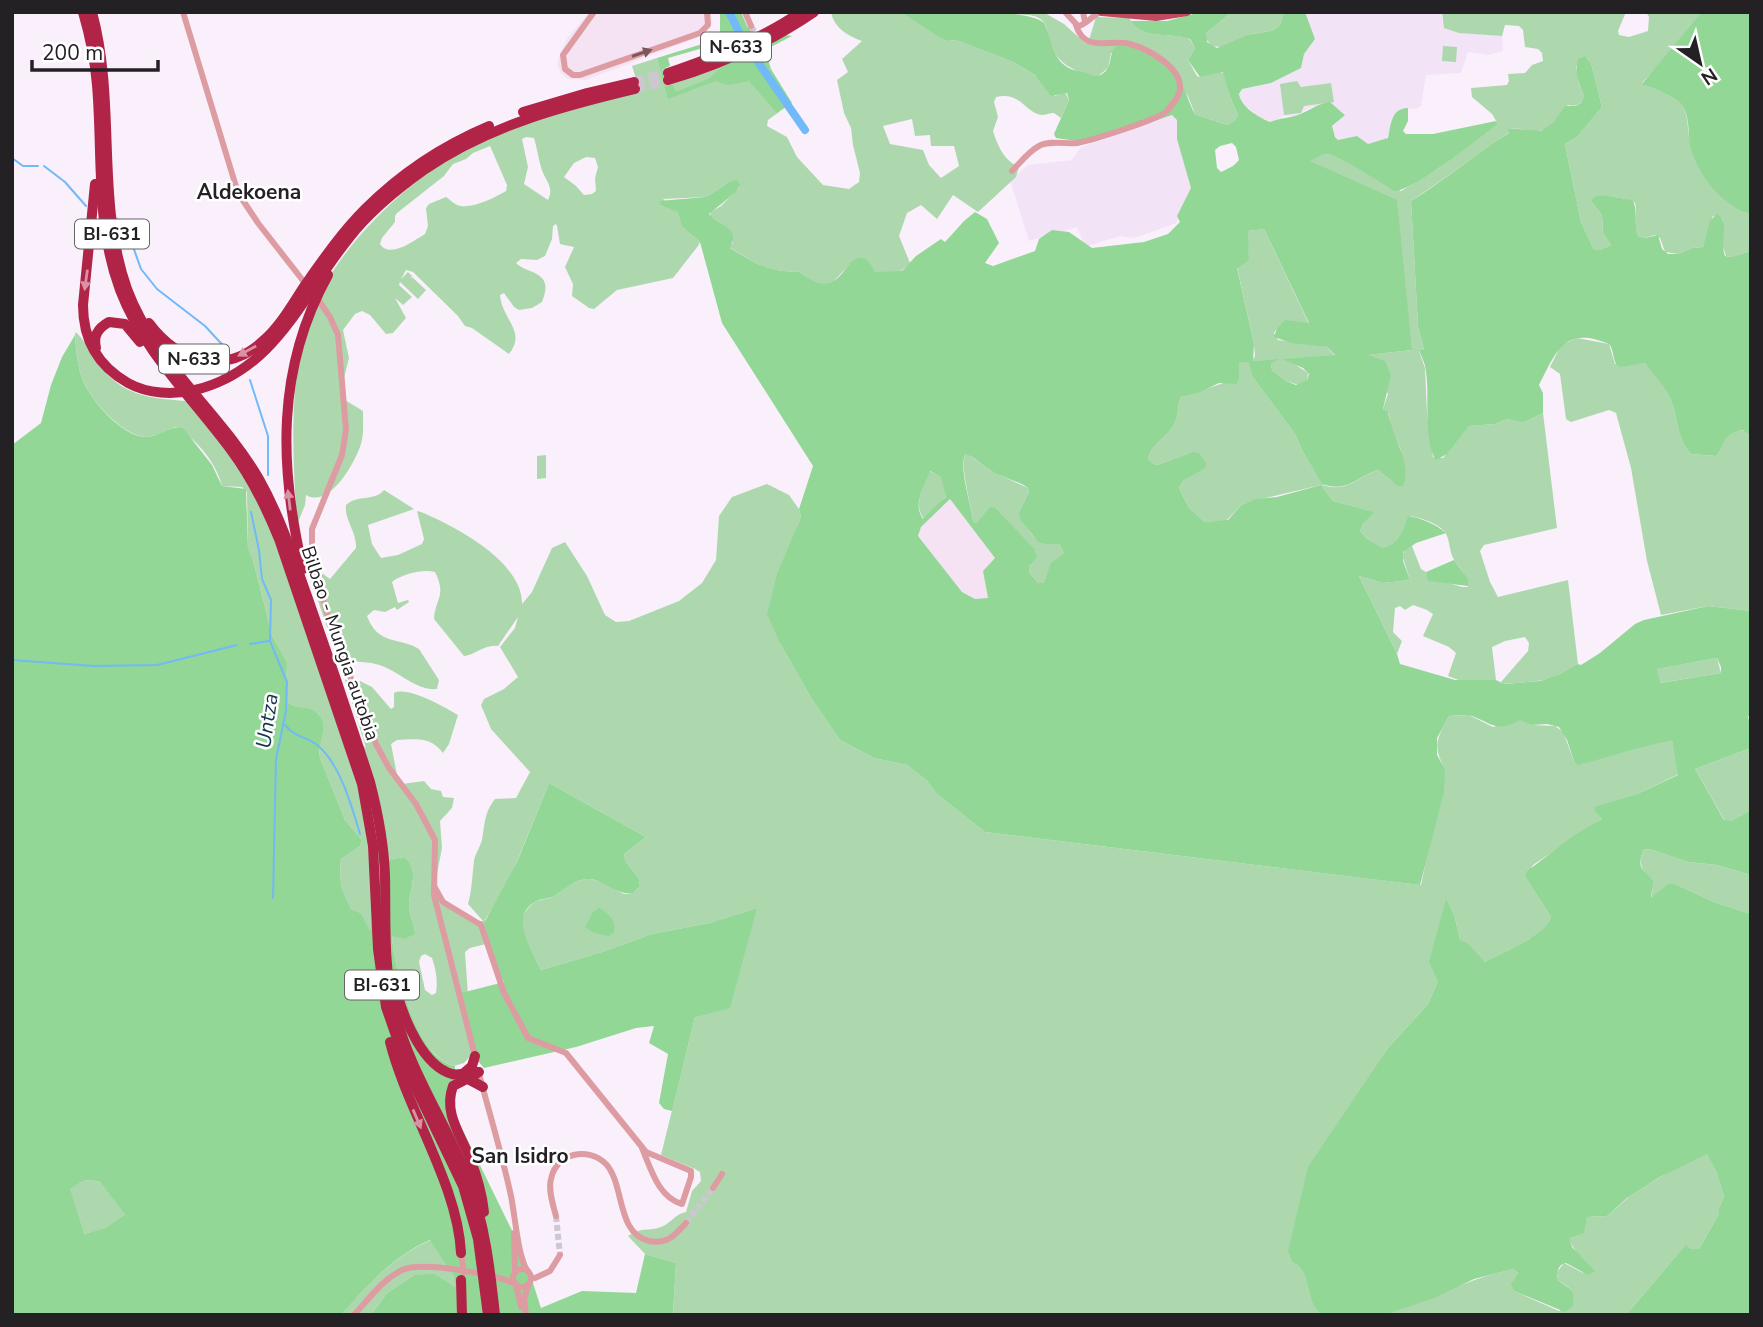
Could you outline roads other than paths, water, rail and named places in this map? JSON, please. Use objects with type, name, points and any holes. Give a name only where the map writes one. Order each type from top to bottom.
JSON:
[{"type":"highway","name":"Bilbao - Mungia autobia","points":[[83,12],[96,76],[103,226],[114,272],[131,314],[165,370],[180,383]]},
{"type":"highway","name":"Bilbao - Mungia autobia","points":[[92,12],[104,70],[107,178],[110,224],[115,248],[137,311],[156,345],[180,383],[245,457],[272,504],[314,614],[363,759],[377,810],[383,843],[386,958],[394,1009],[409,1057],[469,1181],[487,1248],[495,1315]]},
{"type":"highway","points":[[711,58],[790,12]]},
{"type":"highway","name":"N-633","points":[[801,12],[763,35],[668,77],[722,61],[779,34],[814,12]]},
{"type":"highway","points":[[779,34],[821,12]]},
{"type":"highway","name":"N-633","points":[[104,70],[110,102],[115,224],[125,267],[142,310],[158,335],[176,350],[194,358],[212,361],[229,359],[250,351],[262,342],[284,317],[329,251],[353,222],[380,194],[425,161],[473,133],[523,112],[587,93],[635,86],[528,118],[492,132],[438,161],[374,210],[351,235],[268,350],[248,366],[218,383],[186,392],[159,393],[135,387],[112,371]]},
{"type":"highway","points":[[98,138],[83,314],[91,346],[99,360],[112,371]]},
{"type":"highway","name":"N-633","points":[[316,282],[355,224],[425,161]]},
{"type":"highway","points":[[314,614],[293,527],[286,466],[287,410],[294,357],[308,312],[331,270],[355,236],[398,191]]},
{"type":"highway","points":[[112,371],[94,343],[100,328],[109,322],[125,324],[165,370]]},
{"type":"highway","name":"Bilbao - Mungia autobia","points":[[208,417],[243,468],[266,508],[362,784],[373,846],[378,949],[386,1007],[410,1076],[447,1150],[471,1209],[488,1315]]},
{"type":"highway","points":[[385,902],[394,980],[401,1009],[409,1027],[419,1045],[437,1066],[457,1075],[479,1072]]},
{"type":"highway","points":[[386,1007],[385,1015],[399,1071],[448,1192],[461,1253]]},
{"type":"highway","points":[[475,1056],[467,1075],[453,1086],[449,1096],[450,1110],[478,1179],[487,1227],[487,1248]]},
{"type":"highway","points":[[467,1075],[483,1087]]},
{"type":"highway","points":[[462,1315],[464,1275]]},
{"type":"main road","points":[[1101,12],[1156,17],[1187,12]]},
{"type":"street","points":[[183,12],[238,193],[330,317],[336,329],[345,441],[335,474],[312,529],[312,563],[331,626],[376,744],[389,768],[416,804],[431,831],[436,848],[433,886],[513,1207],[521,1259],[531,1278],[524,1299],[524,1315]]},
{"type":"street","points":[[594,12],[563,55],[565,69],[573,75],[580,75],[704,30],[708,22],[707,12]]},
{"type":"street","points":[[745,12],[751,26]]},
{"type":"street","points":[[1012,171],[1039,146],[1081,143],[1163,115],[1178,97],[1180,87],[1175,74],[1166,64],[1145,50],[1125,43],[1100,45],[1083,38],[1065,12]]},
{"type":"street","points":[[1075,23],[1077,12]]},
{"type":"street","points":[[1083,12],[1086,35],[1091,42]]},
{"type":"street","points":[[1075,23],[1085,23],[1101,12]]},
{"type":"street","points":[[433,886],[443,902],[481,925],[504,993],[528,1038],[566,1053],[646,1152],[691,1171],[682,1204],[673,1201],[660,1188],[642,1148]]},
{"type":"street","points":[[556,1216],[550,1183],[553,1172],[561,1161],[580,1153],[597,1158],[609,1168],[629,1225],[638,1235],[646,1240],[666,1241],[686,1223]]},
{"type":"street","points":[[713,1188],[722,1174]]},
{"type":"street","points":[[513,1207],[514,1274],[524,1315]]},
{"type":"street","points":[[448,1269],[461,1253]]},
{"type":"street","points":[[461,1253],[464,1275]]},
{"type":"street","points":[[535,1278],[550,1271],[561,1255]]},
{"type":"street","points":[[354,1315],[383,1284],[403,1269],[418,1266],[504,1279],[523,1287],[529,1284]]},
{"type":"street","points":[[504,1279],[522,1269],[527,1270]]},
{"type":"waterway","points":[[729,12],[742,38]]},
{"type":"waterway","points":[[751,52],[805,130]]},
{"type":"waterway","name":"Untza","points":[[12,158],[23,166],[38,166]]},
{"type":"waterway","name":"Untza","points":[[44,166],[65,182],[86,206]]},
{"type":"waterway","name":"Untza","points":[[123,233],[131,241],[141,269],[157,289],[205,326],[229,352]]},
{"type":"waterway","name":"Untza","points":[[250,380],[268,436],[268,475]]},
{"type":"waterway","name":"Untza","points":[[251,512],[262,579],[271,600],[270,641],[287,682],[286,711],[276,759],[273,898]]},
{"type":"waterway","points":[[250,644],[269,641]]},
{"type":"waterway","points":[[12,660],[94,666],[157,665],[237,645]]},
{"type":"waterway","points":[[285,725],[317,745],[332,763],[344,786],[360,834]]},
{"type":"tunnel","points":[[751,26],[765,50]]},
{"type":"tunnel","points":[[634,82],[668,73]]},
{"type":"tunnel","points":[[635,89],[668,80]]},
{"type":"tunnel","points":[[83,232],[119,220]]},
{"type":"tunnel","points":[[686,1223],[713,1188]]},
{"type":"tunnel","points":[[556,1216],[560,1255]]},
{"type":"district","name":"Aldekoena","points":[[249,192]]},
{"type":"district","name":"San Isidro","points":[[520,1156]]}]
